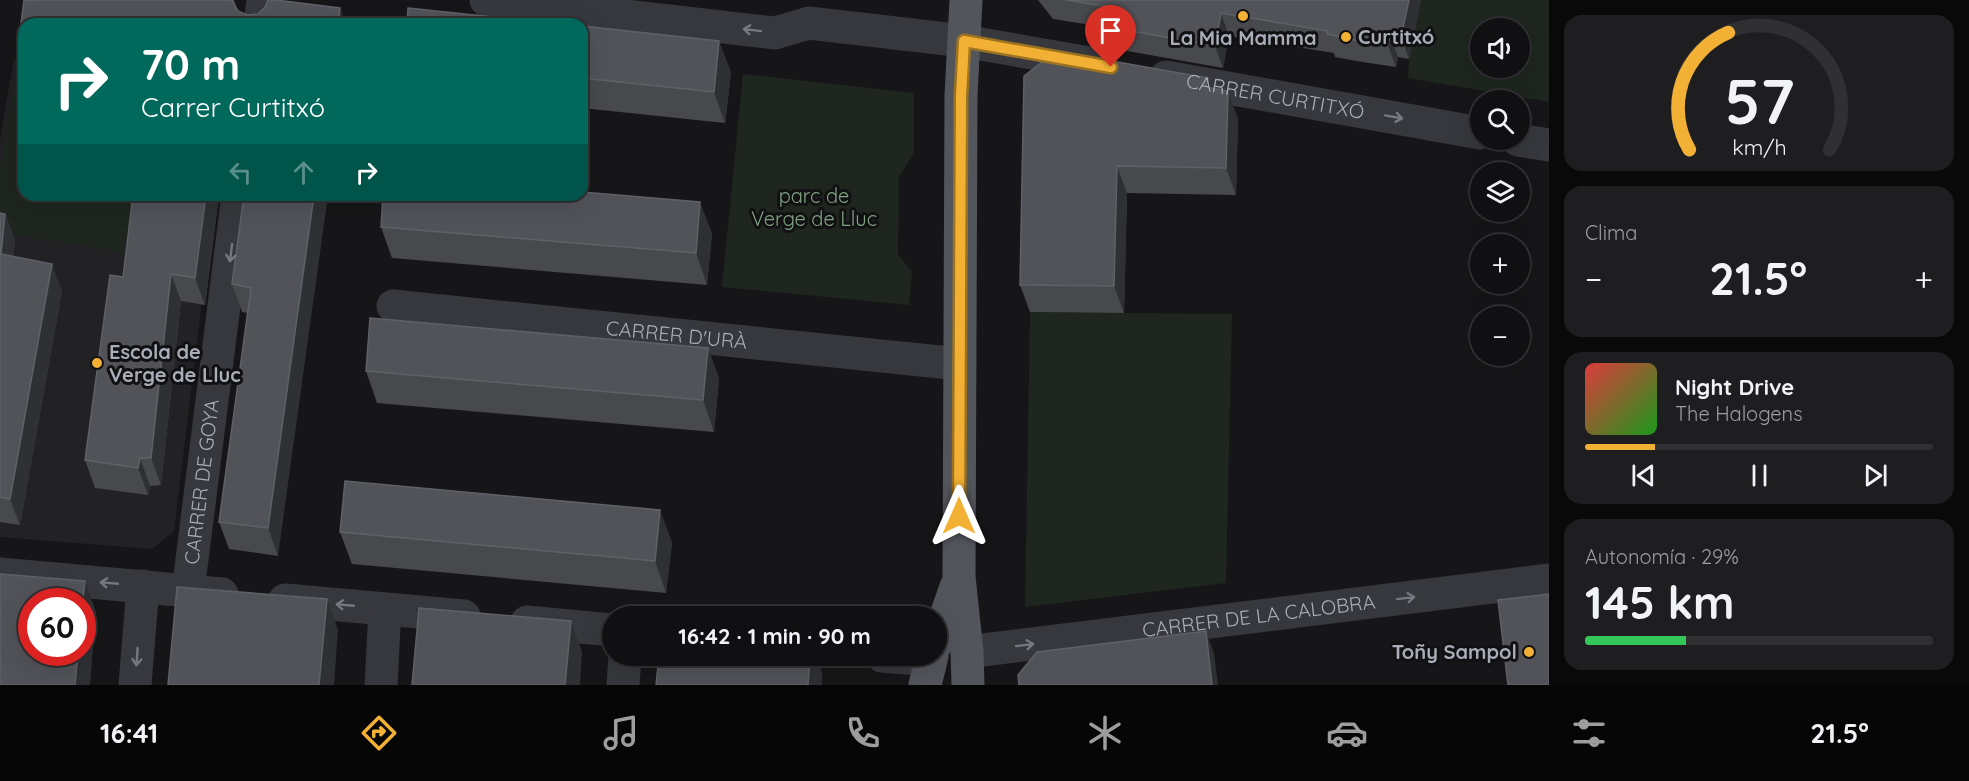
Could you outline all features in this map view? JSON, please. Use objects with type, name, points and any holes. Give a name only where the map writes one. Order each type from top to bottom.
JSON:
[{"type":"main road","points":[[966,0],[961,96],[959,577],[968,685]]},
{"type":"main road","points":[[947,613],[959,577]]},
{"type":"street","points":[[261,18],[263,0]]},
{"type":"street","name":"CARRER CURTITXÓ","points":[[486,0],[775,33],[809,23],[964,41],[1470,131]]},
{"type":"street","points":[[1530,142],[1549,145]]},
{"type":"street","name":"CARRER DE GOYA","points":[[188,591],[237,201]]},
{"type":"street","name":"CARRER D'URÀ","points":[[393,306],[960,364]]},
{"type":"street","points":[[0,574],[602,629]]},
{"type":"street","name":"CARRER DE LA CALOBRA","points":[[967,652],[1549,580]]},
{"type":"street","points":[[135,685],[143,586]]},
{"type":"street","points":[[381,685],[385,609]]},
{"type":"street","points":[[623,685],[624,666]]},
{"type":"shaded area","name":"Escola de Verge de Lluc","points":[[14,59],[18,59],[18,201],[214,201],[174,531],[152,549],[0,537],[0,140]]},
{"type":"green space","points":[[1421,0],[1549,0],[1549,102],[1530,99],[1530,90],[1478,90],[1408,78],[1409,59]]},
{"type":"green space","points":[[18,68],[18,201],[142,201],[133,254],[0,232],[0,170]]},
{"type":"green space","name":"parc de Verge de Lluc","points":[[743,74],[914,93],[914,152],[899,177],[898,254],[912,272],[909,305],[722,287]]},
{"type":"green space","points":[[1030,312],[1232,314],[1226,583],[1025,607]]},
{"type":"building","points":[[24,0],[232,0],[238,11],[247,15],[258,14],[268,0],[340,8],[339,18],[22,18]]},
{"type":"building","points":[[1066,0],[1409,0],[1401,37],[1390,35],[1388,45],[1348,39],[1327,34],[1328,31],[1221,13],[1215,46],[1097,25],[1118,8]]},
{"type":"building","points":[[408,8],[502,18],[407,18]]},
{"type":"building","points":[[588,27],[719,41],[714,92],[588,79]]},
{"type":"building","points":[[1056,51],[1208,78],[1206,87],[1228,91],[1226,168],[1117,166],[1114,286],[1020,285],[1024,76]]},
{"type":"building","points":[[588,193],[700,202],[696,253],[381,227],[383,201],[588,201]]},
{"type":"building","points":[[132,201],[205,201],[195,278],[171,274],[151,458],[140,458],[138,468],[85,460],[110,275],[123,277]]},
{"type":"building","points":[[243,201],[313,201],[268,528],[219,522],[251,288],[232,284]]},
{"type":"building","points":[[0,213],[5,214],[1,254],[52,264],[10,499],[0,497]]},
{"type":"building","points":[[370,318],[708,348],[703,400],[366,371]]},
{"type":"building","points":[[345,481],[660,510],[655,561],[340,532]]},
{"type":"building","points":[[0,574],[85,581],[84,588],[18,588],[18,666],[77,666],[75,685],[0,685]]},
{"type":"building","points":[[177,587],[327,599],[319,685],[168,685]]},
{"type":"building","name":"Toñy Sampol","points":[[1549,594],[1549,685],[1508,685],[1498,600]]},
{"type":"building","points":[[419,608],[571,621],[565,685],[412,685]]},
{"type":"building","points":[[1206,631],[1212,685],[1019,685],[1018,675],[1037,652]]},
{"type":"building","points":[[658,666],[809,666],[808,685],[656,685]]},
{"type":"place","name":"La Mia Mamma","points":[[1243,16]]},
{"type":"place","name":"Curtitxó","points":[[1346,37]]},
{"type":"place","name":"Escola de Verge de Lluc","points":[[97,363]]},
{"type":"place","name":"Toñy Sampol","points":[[1529,652]]},
{"type":"route","points":[[959,516],[961,96],[964,41],[1111,67]]}]
